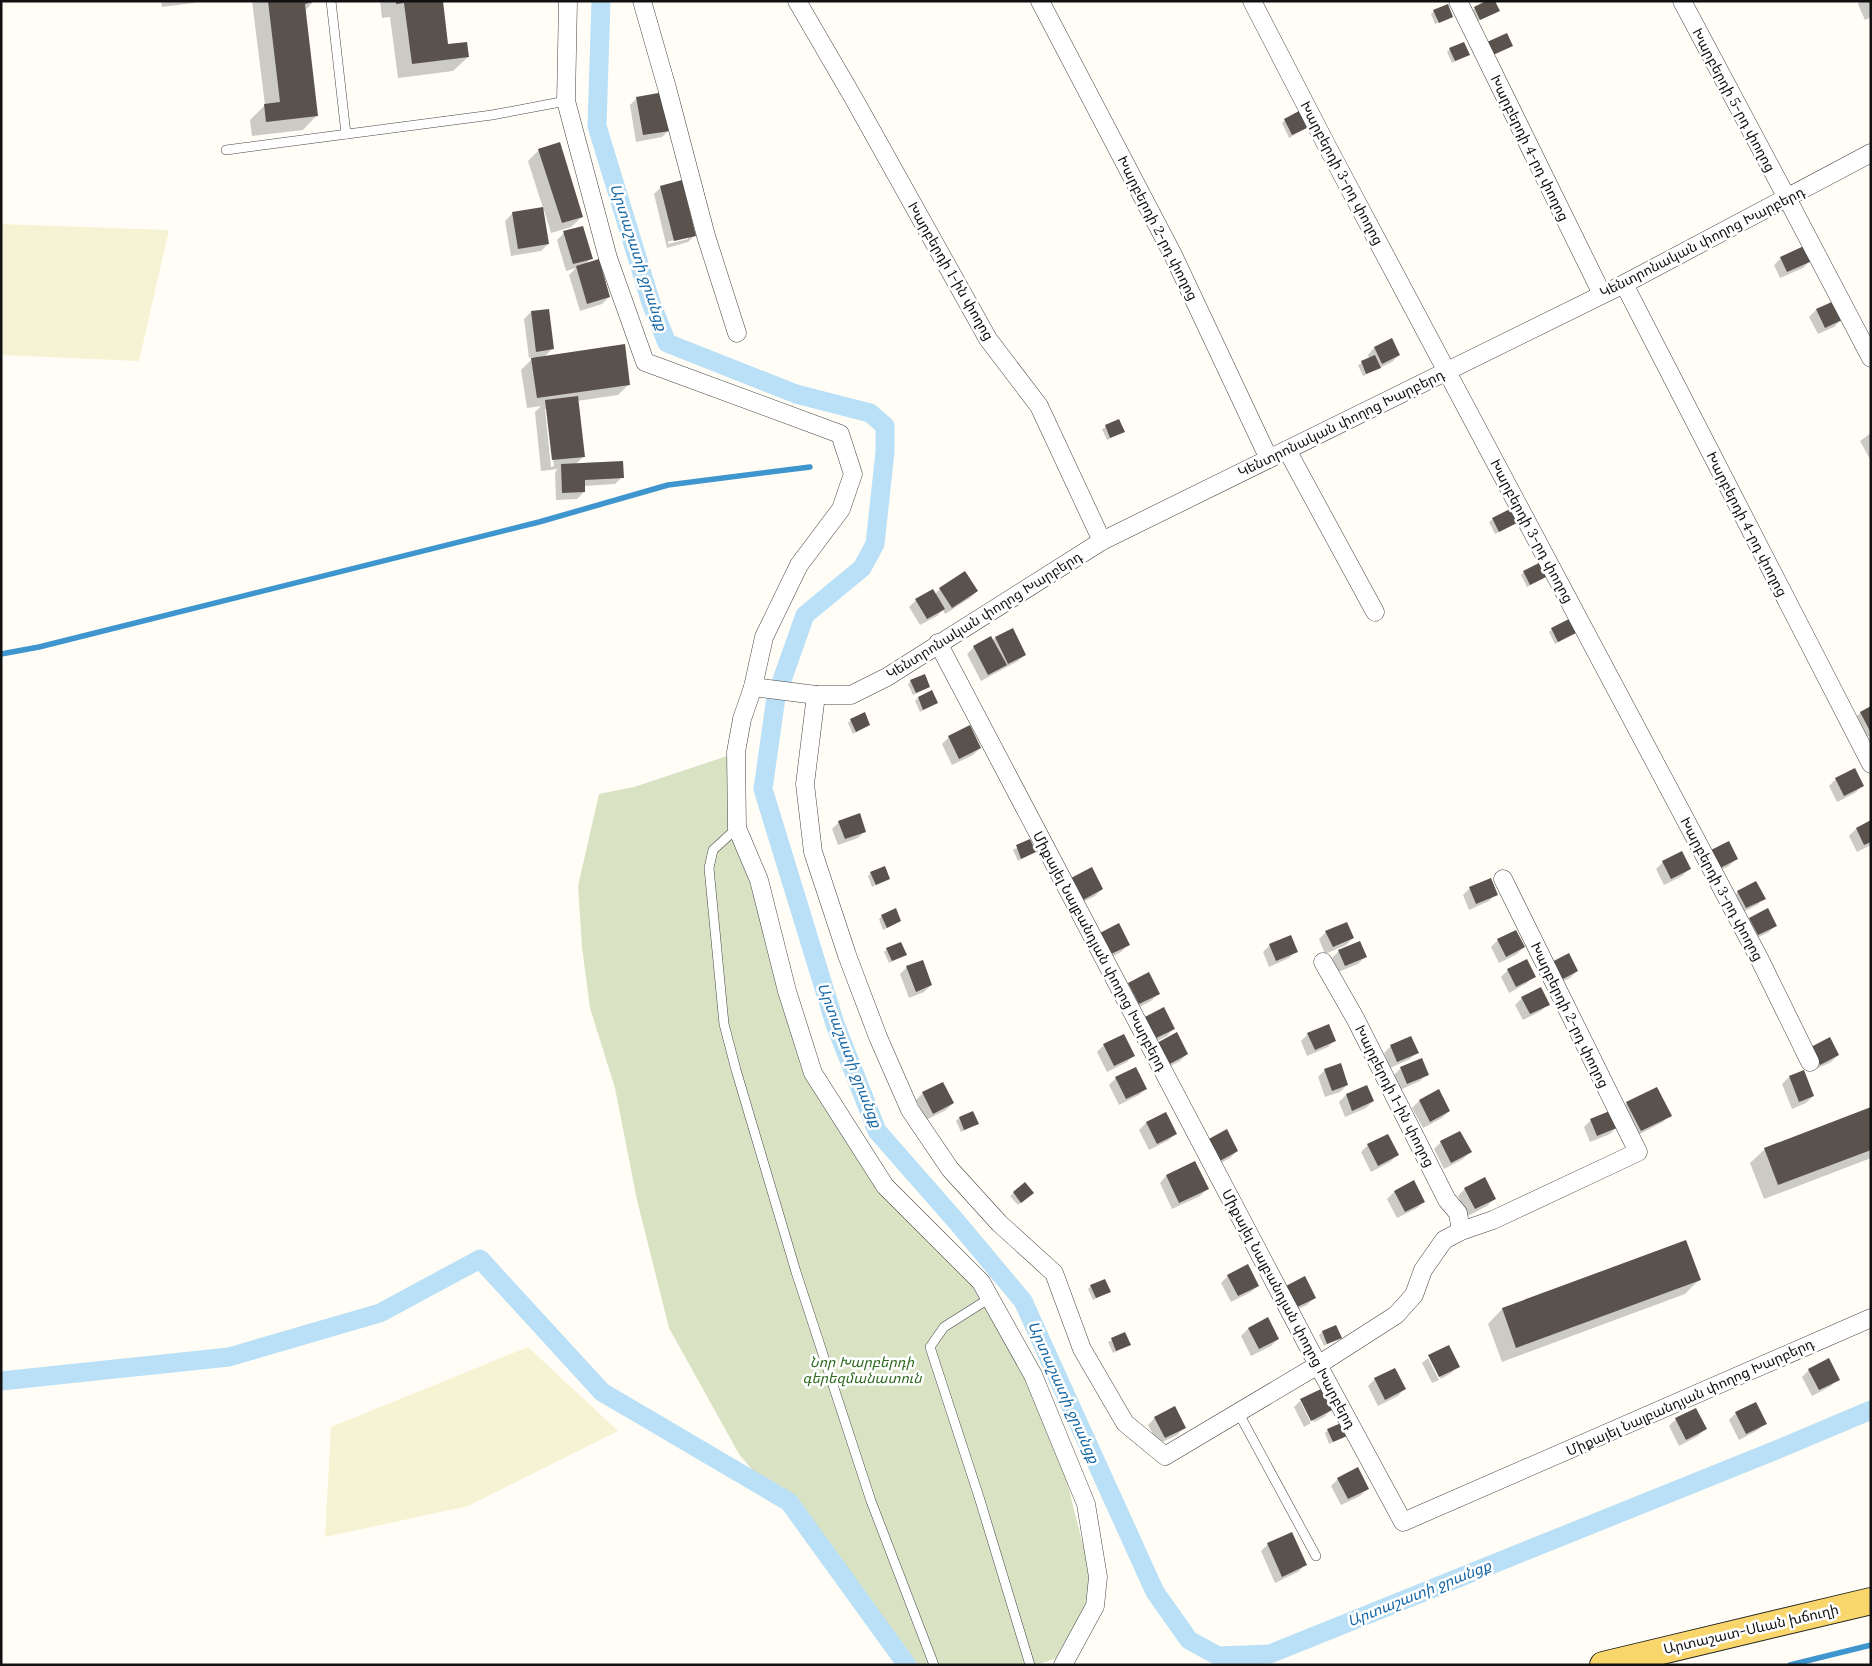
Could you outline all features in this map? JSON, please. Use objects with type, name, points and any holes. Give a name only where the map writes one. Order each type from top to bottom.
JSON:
[{"type":"main road","name":"Արտաշատ-Սևան խճուղի","points":[[1603,1665],[1871,1601]]},
{"type":"street","points":[[568,1],[566,100],[608,258],[645,362],[840,434],[853,474],[841,509],[799,565],[764,637],[753,687],[742,719],[736,752],[737,828],[760,880],[786,991],[813,1073],[885,1186],[981,1282],[1032,1375],[1086,1504],[1098,1577],[1095,1606],[1063,1665]]},
{"type":"street","points":[[642,1],[706,236],[736,333]]},
{"type":"street","name":"Խարբերդի 1-ին փողոց","points":[[796,1],[854,99],[988,339],[1039,406],[1102,541]]},
{"type":"street","name":"Խարբերդի 2-րդ փողոց","points":[[1040,1],[1173,256],[1269,459]]},
{"type":"street","name":"Խարբերդի 3-րդ փողոց","points":[[1252,1],[1328,148],[1759,958],[1810,1062]]},
{"type":"street","name":"Խարբերդի 4-րդ փողոց","points":[[1458,1],[1602,294]]},
{"type":"street","name":"Խարբերդի 5-րդ փողոց","points":[[1682,1],[1788,198],[1871,358]]},
{"type":"street","name":"Կենտրոնական փողոց Խարբերդ","points":[[753,687],[816,695],[851,695],[887,676],[1102,541],[1624,284],[1871,153]]},
{"type":"street","name":"Խարբերդի 4-րդ փողոց","points":[[1624,284],[1871,764]]},
{"type":"street","points":[[1287,450],[1375,612]]},
{"type":"street","name":"Միքայել Նալբանդյան փողոց Խարբերդ","points":[[938,643],[1318,1365],[1403,1522],[1871,1318]]},
{"type":"street","points":[[816,695],[805,784],[813,852],[871,1019],[910,1110],[950,1169],[999,1223],[1054,1273],[1082,1349],[1125,1424],[1165,1456],[1318,1365],[1396,1315],[1414,1295],[1423,1270],[1444,1240],[1461,1231]]},
{"type":"street","name":"Խարբերդի 2-րդ փողոց","points":[[1461,1231],[1493,1220],[1638,1152],[1503,878]]},
{"type":"street","name":"Խարբերդի 1-ին փողոց","points":[[1323,962],[1356,1018],[1447,1200],[1458,1213],[1461,1231]]},
{"type":"lane","points":[[331,1],[346,134]]},
{"type":"lane","points":[[226,150],[492,115],[566,100]]},
{"type":"lane","points":[[737,828],[712,850],[709,868],[724,1024],[799,1282],[871,1501],[934,1665]]},
{"type":"lane","points":[[990,1298],[944,1327],[930,1347],[979,1496],[1030,1665]]},
{"type":"lane","points":[[1238,1412],[1316,1556]]},
{"type":"shaded area","points":[[1,224],[169,230],[139,361],[1,355]]},
{"type":"shaded area","points":[[528,1347],[618,1431],[468,1506],[325,1537],[331,1427]]},
{"type":"green space","name":"Նոր Խարբերդի գերեզմանատուն","points":[[727,756],[799,1041],[875,1184],[983,1277],[1062,1462],[1095,1593],[1060,1657],[1036,1665],[905,1665],[842,1580],[739,1454],[669,1328],[637,1200],[615,1088],[590,1008],[582,947],[578,886],[599,794],[634,787]]},
{"type":"building","points":[[268,1],[316,1],[305,4],[318,116],[266,122],[264,104],[280,102]]},
{"type":"building","points":[[396,1],[443,1],[448,44],[467,42],[469,57],[412,64],[404,3],[396,4]]},
{"type":"building","points":[[1486,1],[1495,1],[1500,11],[1480,20],[1474,7]]},
{"type":"building","points":[[1448,4],[1453,17],[1439,23],[1433,10]]},
{"type":"building","points":[[1507,33],[1513,46],[1493,55],[1487,42]]},
{"type":"building","points":[[1464,42],[1470,55],[1455,61],[1449,48]]},
{"type":"building","points":[[664,92],[670,131],[643,135],[636,97]]},
{"type":"building","points":[[1299,111],[1307,128],[1292,135],[1284,119]]},
{"type":"building","points":[[560,142],[583,217],[562,223],[538,149]]},
{"type":"building","points":[[682,180],[696,236],[674,241],[660,186]]},
{"type":"building","points":[[543,207],[549,244],[518,249],[512,212]]},
{"type":"building","points":[[583,226],[593,259],[573,264],[563,231]]},
{"type":"building","points":[[1804,246],[1812,261],[1787,272],[1780,257]]},
{"type":"building","points":[[599,259],[610,297],[587,304],[576,266]]},
{"type":"building","points":[[1834,301],[1842,320],[1825,328],[1816,309]]},
{"type":"building","points":[[549,309],[554,349],[536,352],[531,311]]},
{"type":"building","points":[[1392,338],[1400,355],[1382,364],[1374,347]]},
{"type":"building","points":[[625,344],[630,385],[537,398],[531,358]]},
{"type":"building","points":[[1375,355],[1381,368],[1366,374],[1361,361]]},
{"type":"building","points":[[578,396],[585,457],[552,460],[545,400]]},
{"type":"building","points":[[1119,419],[1125,432],[1110,438],[1105,425]]},
{"type":"building","points":[[623,461],[624,478],[585,480],[585,492],[562,493],[561,464]]},
{"type":"building","points":[[1510,509],[1517,523],[1499,532],[1492,518]]},
{"type":"building","points":[[1541,562],[1548,576],[1530,585],[1523,571]]},
{"type":"building","points":[[965,571],[978,591],[952,608],[939,588]]},
{"type":"building","points":[[933,589],[945,609],[927,619],[915,599]]},
{"type":"building","points":[[1569,619],[1576,633],[1558,642],[1551,628]]},
{"type":"building","points":[[1013,628],[1026,655],[1008,664],[995,637]]},
{"type":"building","points":[[991,636],[1007,665],[988,675],[973,646]]},
{"type":"building","points":[[925,674],[930,687],[916,693],[910,680]]},
{"type":"building","points":[[932,690],[938,703],[923,710],[918,697]]},
{"type":"building","points":[[1871,706],[1871,733],[1860,712]]},
{"type":"building","points":[[865,712],[870,725],[856,732],[850,719]]},
{"type":"building","points":[[970,725],[981,748],[959,759],[948,736]]},
{"type":"building","points":[[1855,768],[1864,786],[1844,796],[1835,778]]},
{"type":"building","points":[[860,813],[866,832],[845,839],[838,821]]},
{"type":"building","points":[[1871,820],[1871,842],[1864,845],[1856,828]]},
{"type":"building","points":[[1030,839],[1036,852],[1021,859],[1016,845]]},
{"type":"building","points":[[1729,841],[1738,859],[1718,869],[1709,851]]},
{"type":"building","points":[[1682,851],[1691,869],[1671,879],[1662,861]]},
{"type":"building","points":[[885,866],[890,879],[876,885],[870,872]]},
{"type":"building","points":[[1092,867],[1103,889],[1083,900],[1071,878]]},
{"type":"building","points":[[1491,878],[1498,895],[1476,904],[1469,887]]},
{"type":"building","points":[[1756,881],[1766,899],[1746,908],[1737,891]]},
{"type":"building","points":[[896,908],[901,921],[887,928],[881,915]]},
{"type":"building","points":[[1768,908],[1777,926],[1758,935],[1749,918]]},
{"type":"building","points":[[1347,922],[1354,938],[1333,947],[1325,931]]},
{"type":"building","points":[[1119,923],[1130,945],[1109,955],[1098,934]]},
{"type":"building","points":[[1516,930],[1525,947],[1506,957],[1497,939]]},
{"type":"building","points":[[1291,935],[1298,952],[1276,961],[1269,944]]},
{"type":"building","points":[[1360,941],[1367,957],[1345,966],[1338,950]]},
{"type":"building","points":[[901,942],[907,955],[892,961],[886,948]]},
{"type":"building","points":[[1569,953],[1578,971],[1559,981],[1550,963]]},
{"type":"building","points":[[1527,959],[1536,977],[1516,987],[1507,969]]},
{"type":"building","points":[[923,960],[932,985],[916,992],[906,966]]},
{"type":"building","points":[[1149,972],[1160,994],[1139,1004],[1128,983]]},
{"type":"building","points":[[1541,987],[1550,1005],[1530,1014],[1521,997]]},
{"type":"building","points":[[1164,1007],[1175,1029],[1154,1039],[1143,1018]]},
{"type":"building","points":[[1329,1024],[1336,1041],[1315,1050],[1307,1033]]},
{"type":"building","points":[[1177,1032],[1188,1054],[1168,1065],[1157,1043]]},
{"type":"building","points":[[1124,1034],[1135,1056],[1114,1066],[1103,1044]]},
{"type":"building","points":[[1411,1036],[1419,1053],[1397,1062],[1390,1045]]},
{"type":"building","points":[[1830,1037],[1839,1055],[1820,1065],[1811,1047]]},
{"type":"building","points":[[1422,1058],[1429,1075],[1407,1084],[1400,1067]]},
{"type":"building","points":[[1341,1063],[1348,1085],[1332,1091],[1324,1069]]},
{"type":"building","points":[[1136,1067],[1147,1089],[1126,1099],[1115,1077]]},
{"type":"building","points":[[1804,1070],[1814,1096],[1799,1102],[1789,1076]]},
{"type":"building","points":[[943,1082],[954,1103],[933,1114],[922,1092]]},
{"type":"building","points":[[1367,1085],[1374,1101],[1352,1111],[1346,1094]]},
{"type":"building","points":[[1657,1087],[1672,1116],[1641,1131],[1626,1102]]},
{"type":"building","points":[[1439,1089],[1450,1111],[1430,1122],[1419,1100]]},
{"type":"building","points":[[1871,1107],[1871,1150],[1778,1185],[1764,1148]]},
{"type":"building","points":[[1612,1110],[1619,1127],[1597,1136],[1590,1119]]},
{"type":"building","points":[[973,1111],[979,1124],[964,1130],[959,1117]]},
{"type":"building","points":[[1166,1112],[1177,1134],[1157,1144],[1146,1122]]},
{"type":"building","points":[[1227,1129],[1238,1151],[1218,1162],[1207,1140]]},
{"type":"building","points":[[1460,1131],[1472,1152],[1451,1163],[1440,1141]]},
{"type":"building","points":[[1388,1134],[1399,1155],[1378,1166],[1367,1144]]},
{"type":"building","points":[[1195,1161],[1209,1189],[1179,1203],[1166,1175]]},
{"type":"building","points":[[1485,1177],[1496,1199],[1475,1209],[1464,1188]]},
{"type":"building","points":[[1414,1180],[1425,1202],[1405,1212],[1394,1191]]},
{"type":"building","points":[[1025,1182],[1034,1193],[1021,1203],[1013,1192]]},
{"type":"building","points":[[1686,1240],[1701,1280],[1516,1348],[1502,1308]]},
{"type":"building","points":[[1248,1264],[1259,1286],[1238,1296],[1227,1275]]},
{"type":"building","points":[[1305,1276],[1316,1298],[1295,1308],[1284,1287]]},
{"type":"building","points":[[1105,1279],[1111,1292],[1096,1298],[1090,1285]]},
{"type":"building","points":[[1268,1317],[1279,1339],[1259,1349],[1248,1328]]},
{"type":"building","points":[[1336,1325],[1342,1338],[1327,1344],[1322,1331]]},
{"type":"building","points":[[1125,1332],[1131,1345],[1116,1351],[1111,1338]]},
{"type":"building","points":[[1449,1345],[1460,1367],[1439,1377],[1428,1355]]},
{"type":"building","points":[[1829,1358],[1840,1380],[1819,1390],[1808,1369]]},
{"type":"building","points":[[1395,1368],[1406,1389],[1385,1400],[1374,1378]]},
{"type":"building","points":[[1321,1389],[1332,1410],[1311,1421],[1300,1399]]},
{"type":"building","points":[[1756,1402],[1767,1424],[1746,1434],[1735,1412]]},
{"type":"building","points":[[1175,1406],[1186,1428],[1165,1438],[1154,1417]]},
{"type":"building","points":[[1696,1408],[1707,1429],[1686,1440],[1675,1418]]},
{"type":"building","points":[[1341,1423],[1347,1436],[1333,1442],[1327,1429]]},
{"type":"building","points":[[1358,1467],[1369,1489],[1348,1499],[1337,1478]]},
{"type":"building","points":[[1292,1532],[1307,1565],[1282,1577],[1267,1543]]},
{"type":"waterway","name":"Արտաշատի ջրանցք","points":[[601,1],[597,126],[651,303],[667,343],[796,394],[870,413],[885,426],[885,452],[875,544],[862,568],[805,615],[776,697],[763,789],[835,1024],[877,1131],[1023,1301],[1155,1592],[1189,1640],[1218,1656],[1270,1654],[1871,1410]]},
{"type":"waterway","points":[[1,654],[39,647],[539,522],[668,485],[810,467]]},
{"type":"waterway","points":[[1,1381],[229,1357],[380,1313],[480,1259],[602,1392],[789,1502],[907,1665]]},
{"type":"waterway","points":[[1790,1665],[1871,1645]]}]
